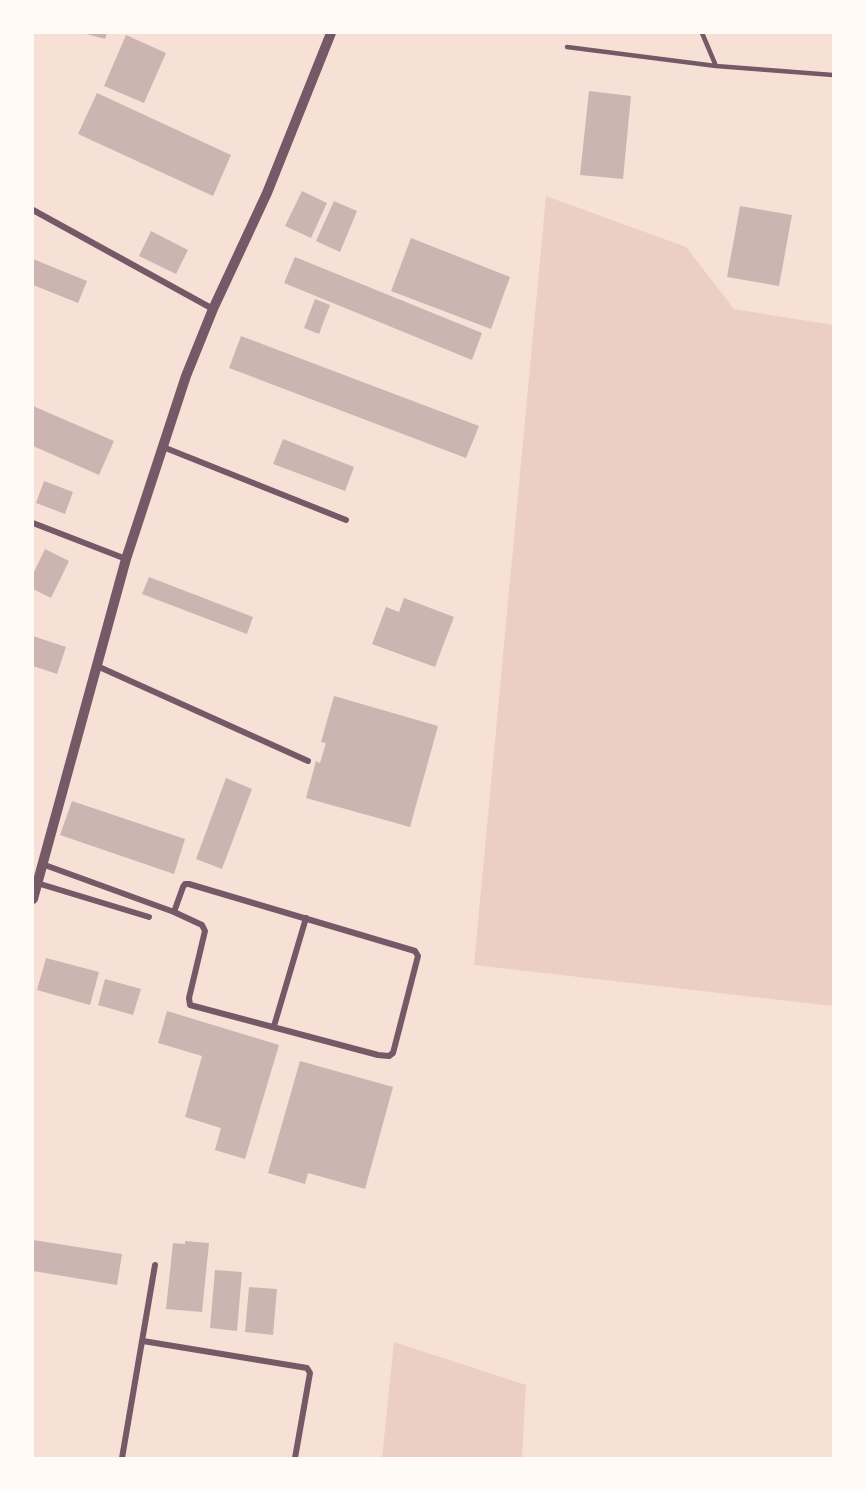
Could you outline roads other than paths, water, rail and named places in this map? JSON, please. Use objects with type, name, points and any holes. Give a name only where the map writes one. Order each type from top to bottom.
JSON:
[{"type":"street","points":[[33,899],[126,559],[186,376],[213,309],[267,193],[331,33]]},
{"type":"street","points":[[33,210],[213,309]]},
{"type":"street","points":[[163,447],[346,520]]},
{"type":"street","points":[[33,523],[126,559]]},
{"type":"street","points":[[97,666],[308,761]]},
{"type":"street","points":[[42,864],[174,912],[202,925],[204,929],[189,998],[190,1005],[378,1055],[389,1056],[395,1048],[417,953],[189,884],[183,887],[174,912]]},
{"type":"street","points":[[36,884],[149,917]]},
{"type":"street","points":[[274,1026],[306,918]]},
{"type":"street","points":[[122,1458],[144,1341],[155,1265]]},
{"type":"street","points":[[144,1341],[307,1368],[309,1377],[295,1458]]},
{"type":"lane","points":[[702,33],[716,66]]},
{"type":"lane","points":[[567,47],[716,66],[833,75]]}]
